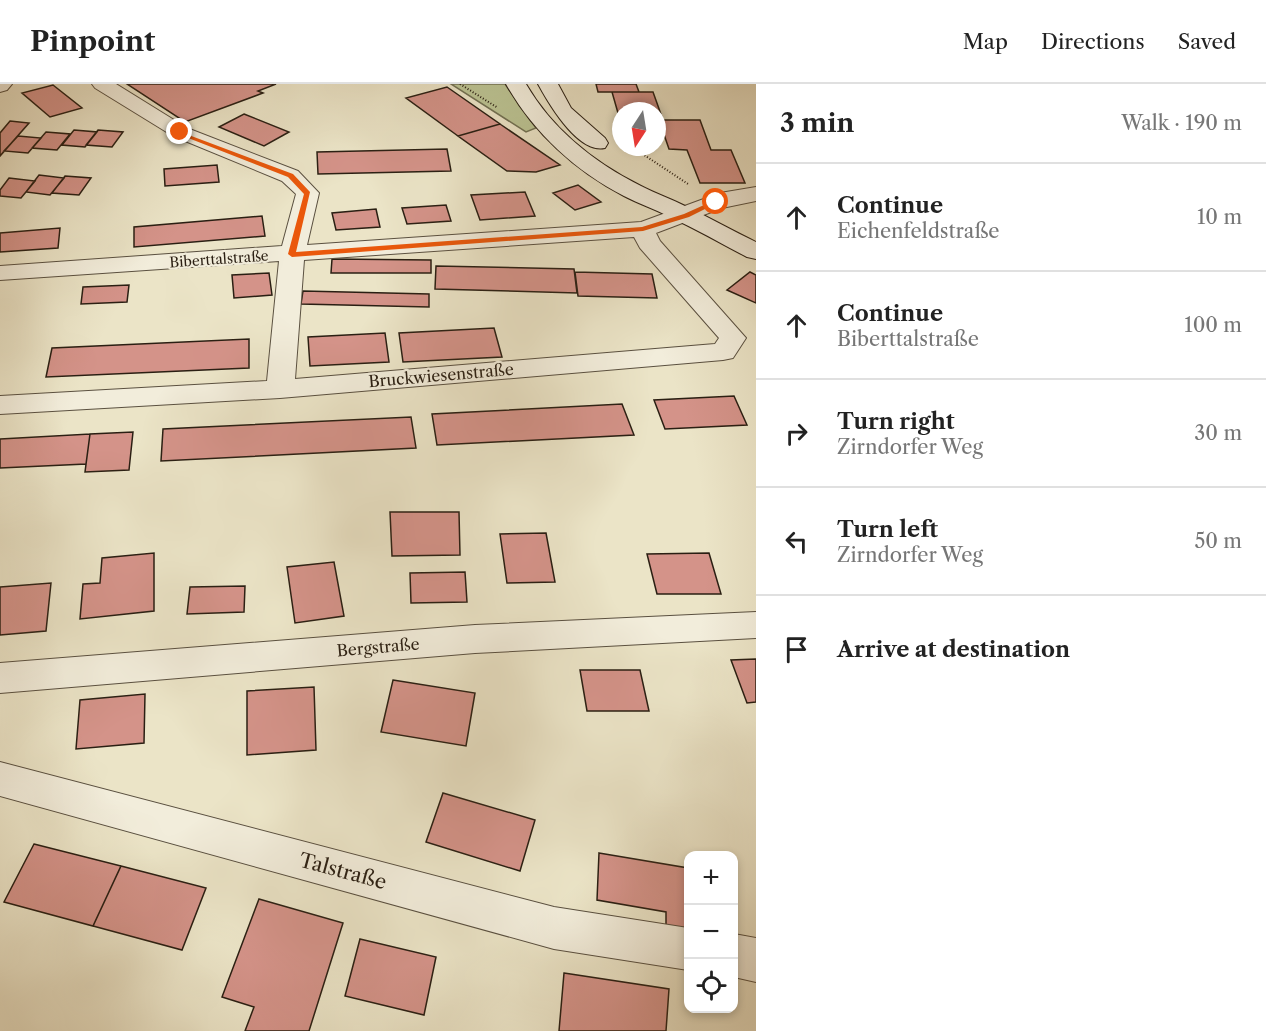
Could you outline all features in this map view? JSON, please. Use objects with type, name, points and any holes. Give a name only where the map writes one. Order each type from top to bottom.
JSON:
[{"type":"street","points":[[102,84],[180,132],[290,176],[308,193],[292,254],[280,389]]},
{"type":"street","points":[[516,84],[524,100],[546,128],[572,150],[630,190],[687,216],[756,252]]},
{"type":"street","points":[[548,84],[563,111],[579,128],[620,161],[654,183],[687,216]]},
{"type":"street","name":"Biberttalstraße","points":[[0,273],[643,229],[687,216],[716,202],[756,194]]},
{"type":"street","name":"Bruckwiesenstraße","points":[[0,405],[280,389],[723,352],[733,338],[649,243],[643,229]]},
{"type":"street","name":"Bergstraße","points":[[0,678],[475,639],[756,625]]},
{"type":"street","name":"Talstraße","points":[[0,780],[554,928],[684,948]]},
{"type":"street","points":[[738,957],[756,960]]},
{"type":"green space","points":[[451,84],[505,84],[536,128],[526,132]]},
{"type":"building","points":[[127,84],[276,84],[258,91],[263,93],[185,122]]},
{"type":"building","points":[[596,84],[636,84],[639,92],[598,92]]},
{"type":"building","points":[[53,85],[82,108],[50,117],[22,93]]},
{"type":"building","points":[[447,87],[500,124],[458,136],[406,98]]},
{"type":"building","points":[[612,92],[653,92],[657,102],[615,102]]},
{"type":"building","points":[[244,114],[289,132],[264,146],[219,127]]},
{"type":"building","points":[[666,120],[700,120],[711,150],[731,150],[745,183],[700,183],[687,150],[669,149],[666,140]]},
{"type":"building","points":[[10,121],[29,123],[0,156],[0,133]]},
{"type":"building","points":[[500,124],[560,165],[536,172],[507,171],[458,136]]},
{"type":"building","points":[[74,130],[97,132],[85,147],[62,145]]},
{"type":"building","points":[[98,130],[123,132],[112,147],[86,145]]},
{"type":"building","points":[[46,132],[70,134],[57,150],[32,148]]},
{"type":"building","points":[[18,136],[41,138],[28,153],[4,151]]},
{"type":"building","points":[[447,149],[451,171],[318,174],[317,152]]},
{"type":"building","points":[[217,165],[219,182],[165,186],[164,169]]},
{"type":"building","points":[[39,175],[64,178],[50,195],[26,192]]},
{"type":"building","points":[[65,176],[91,178],[79,195],[52,193]]},
{"type":"building","points":[[9,178],[35,181],[21,198],[0,196],[0,190]]},
{"type":"building","points":[[578,185],[601,202],[575,210],[553,193]]},
{"type":"building","points":[[525,192],[535,216],[480,220],[471,195]]},
{"type":"building","points":[[446,205],[451,221],[407,224],[402,208]]},
{"type":"building","points":[[376,209],[380,227],[336,230],[332,213]]},
{"type":"building","points":[[262,216],[265,236],[134,247],[134,227]]},
{"type":"building","points":[[60,228],[58,248],[0,252],[0,233]]},
{"type":"building","points":[[332,259],[431,260],[431,273],[331,273]]},
{"type":"building","points":[[436,266],[574,269],[577,293],[435,289]]},
{"type":"building","points":[[575,272],[652,274],[657,298],[578,296]]},
{"type":"building","points":[[750,272],[756,275],[756,303],[727,290]]},
{"type":"building","points":[[269,273],[272,295],[234,298],[232,275]]},
{"type":"building","points":[[129,285],[127,302],[81,304],[83,287]]},
{"type":"building","points":[[303,291],[429,294],[429,307],[301,304]]},
{"type":"building","points":[[494,328],[502,357],[403,362],[399,333]]},
{"type":"building","points":[[385,333],[389,362],[310,366],[308,337]]},
{"type":"building","points":[[249,339],[249,368],[46,377],[52,348]]},
{"type":"building","points":[[734,396],[747,425],[665,429],[654,400]]},
{"type":"building","points":[[622,404],[634,435],[437,445],[432,414]]},
{"type":"building","points":[[411,417],[416,448],[161,461],[163,429]]},
{"type":"building","points":[[133,432],[129,470],[85,472],[90,434]]},
{"type":"building","points":[[90,434],[86,464],[0,468],[0,439]]},
{"type":"building","points":[[390,512],[459,512],[460,555],[392,556]]},
{"type":"building","points":[[546,533],[555,582],[507,583],[500,534]]},
{"type":"building","points":[[154,553],[154,611],[80,619],[83,584],[100,583],[102,558]]},
{"type":"building","points":[[709,553],[721,594],[657,594],[647,554]]},
{"type":"building","points":[[334,562],[344,616],[295,623],[287,567]]},
{"type":"building","points":[[465,572],[467,602],[411,603],[410,573]]},
{"type":"building","points":[[51,583],[46,631],[0,635],[0,587]]},
{"type":"building","points":[[245,586],[244,612],[187,614],[190,587]]},
{"type":"building","points":[[756,659],[756,702],[747,703],[731,660]]},
{"type":"building","points":[[580,670],[640,670],[649,711],[587,711]]},
{"type":"building","points":[[393,680],[475,693],[466,746],[381,732]]},
{"type":"building","points":[[314,687],[316,750],[247,755],[247,691]]},
{"type":"building","points":[[145,694],[144,743],[76,749],[80,700]]},
{"type":"building","points":[[443,793],[535,820],[520,871],[426,842]]},
{"type":"building","points":[[34,844],[121,866],[93,926],[4,902]]},
{"type":"building","points":[[599,853],[684,867],[684,929],[666,925],[666,912],[597,900]]},
{"type":"building","points":[[121,866],[206,888],[182,950],[93,926]]},
{"type":"building","points":[[259,899],[343,923],[309,1031],[245,1031],[254,1007],[222,997]]},
{"type":"building","points":[[360,939],[436,957],[424,1015],[345,996]]},
{"type":"building","points":[[564,973],[669,989],[666,1031],[559,1031]]},
{"type":"route","points":[[180,132],[290,176],[308,193],[292,254],[643,229],[687,216],[716,202]]}]
